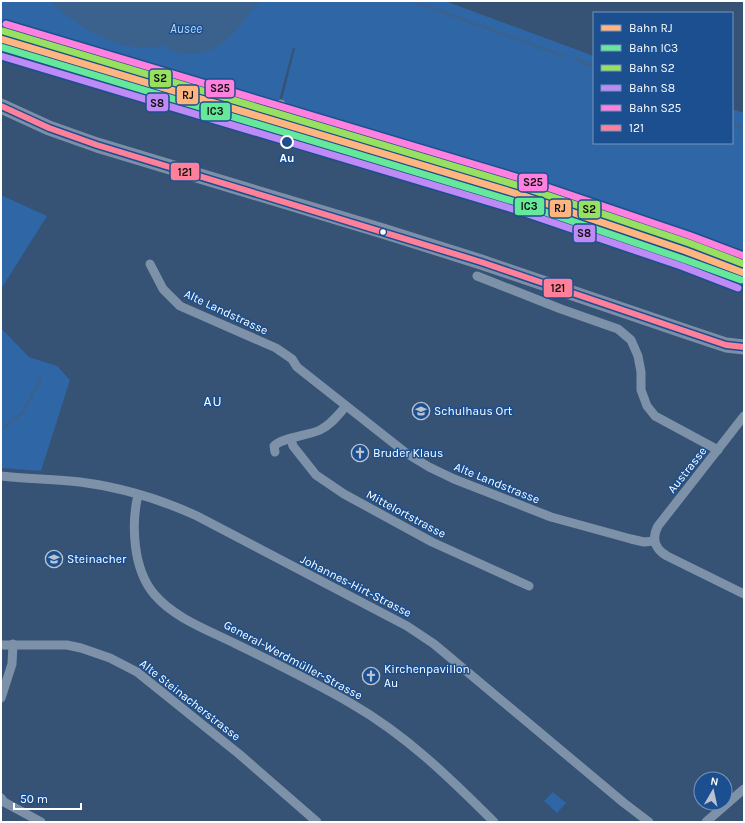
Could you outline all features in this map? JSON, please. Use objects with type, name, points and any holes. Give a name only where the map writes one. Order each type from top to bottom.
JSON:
[{"type":"main road","points":[[1,106],[49,128],[97,145],[481,262],[726,345],[744,354]]},
{"type":"main road","points":[[726,345],[744,348]]},
{"type":"street","points":[[281,104],[284,111],[289,116],[347,131],[585,205],[693,242],[744,262]]},
{"type":"street","name":"Alte Landstrasse","points":[[150,264],[163,289],[180,306],[276,348],[292,359],[297,367],[406,453],[429,467],[454,479],[551,517],[631,539],[644,542],[654,541]]},
{"type":"street","points":[[477,276],[560,309],[618,329],[631,340],[638,356],[641,372],[641,390],[647,406],[655,416],[718,450]]},
{"type":"street","points":[[275,452],[274,446],[278,442],[322,429],[334,420],[346,406]]},
{"type":"street","name":"Austrasse","points":[[654,541],[658,526],[718,450],[741,428],[744,416]]},
{"type":"street","name":"Mittelortstrasse","points":[[291,439],[293,446],[316,475],[344,494],[432,542],[529,586]]},
{"type":"street","name":"Johannes-Hirt-Strasse","points":[[1,476],[82,482],[138,495],[197,516],[412,628],[434,644],[591,772],[649,822]]},
{"type":"street","name":"General-Werdmüller-Strasse","points":[[138,495],[135,517],[138,562],[146,582],[160,601],[187,619],[331,692],[384,724],[438,766],[494,822]]},
{"type":"street","points":[[654,541],[657,549],[667,556],[744,594]]},
{"type":"street","points":[[1,698],[12,664],[13,644]]},
{"type":"street","name":"Alte Steinacherstrasse","points":[[1,645],[66,645],[81,648],[110,658],[137,672],[239,754],[317,822]]},
{"type":"street","points":[[706,822],[744,790]]},
{"type":"street","points":[[1,798],[4,802],[41,822]]},
{"type":"shaded area","name":"Au","points":[[1,1],[445,1],[593,56],[593,144],[733,144],[733,109],[744,113],[744,262],[693,242],[289,116],[281,104],[295,48],[293,48],[279,100],[276,100],[272,112],[11,35],[12,26],[1,23]]},
{"type":"shaded area","points":[[1,195],[47,216],[1,289]]},
{"type":"shaded area","points":[[1,328],[29,357],[57,366],[70,380],[41,471],[1,468]]},
{"type":"shaded area","points":[[553,792],[566,803],[557,813],[544,801]]},
{"type":"water","name":"Ausee","points":[[50,1],[262,1],[252,9],[240,26],[232,34],[216,47],[207,51],[188,54],[167,49],[164,45],[133,47],[117,43],[88,30],[74,21]]},
{"type":"waterway","points":[[412,1],[564,56]]},
{"type":"waterway","points":[[576,59],[593,67]]},
{"type":"waterway","points":[[733,124],[744,129]]},
{"type":"waterway","points":[[1,430],[23,412],[41,378]]},
{"type":"rail line","name":"S25","points":[[6,24],[526,180],[691,236],[744,256]]},
{"type":"rail line","name":"S2","points":[[3,31],[523,187],[689,243],[744,264]]},
{"type":"rail line","name":"RJ","points":[[1,39],[521,195],[686,251],[744,273]]},
{"type":"rail line","name":"IC3","points":[[1,47],[519,203],[741,280]]},
{"type":"rail line","name":"S8","points":[[1,56],[516,210],[681,266],[738,288]]},
{"type":"transit line","name":"121","points":[[1,106],[49,128],[97,145],[481,262],[726,345],[744,347]]},
{"type":"place","name":"Au","points":[[287,142]]},
{"type":"place","name":"Schulhaus Ort","points":[[421,411]]},
{"type":"place","name":"Bruder Klaus","points":[[360,453]]},
{"type":"place","name":"Steinacher","points":[[54,559]]},
{"type":"place","name":"Kirchenpavillon Au","points":[[371,676]]},
{"type":"district","name":"AU","points":[[213,401]]}]
